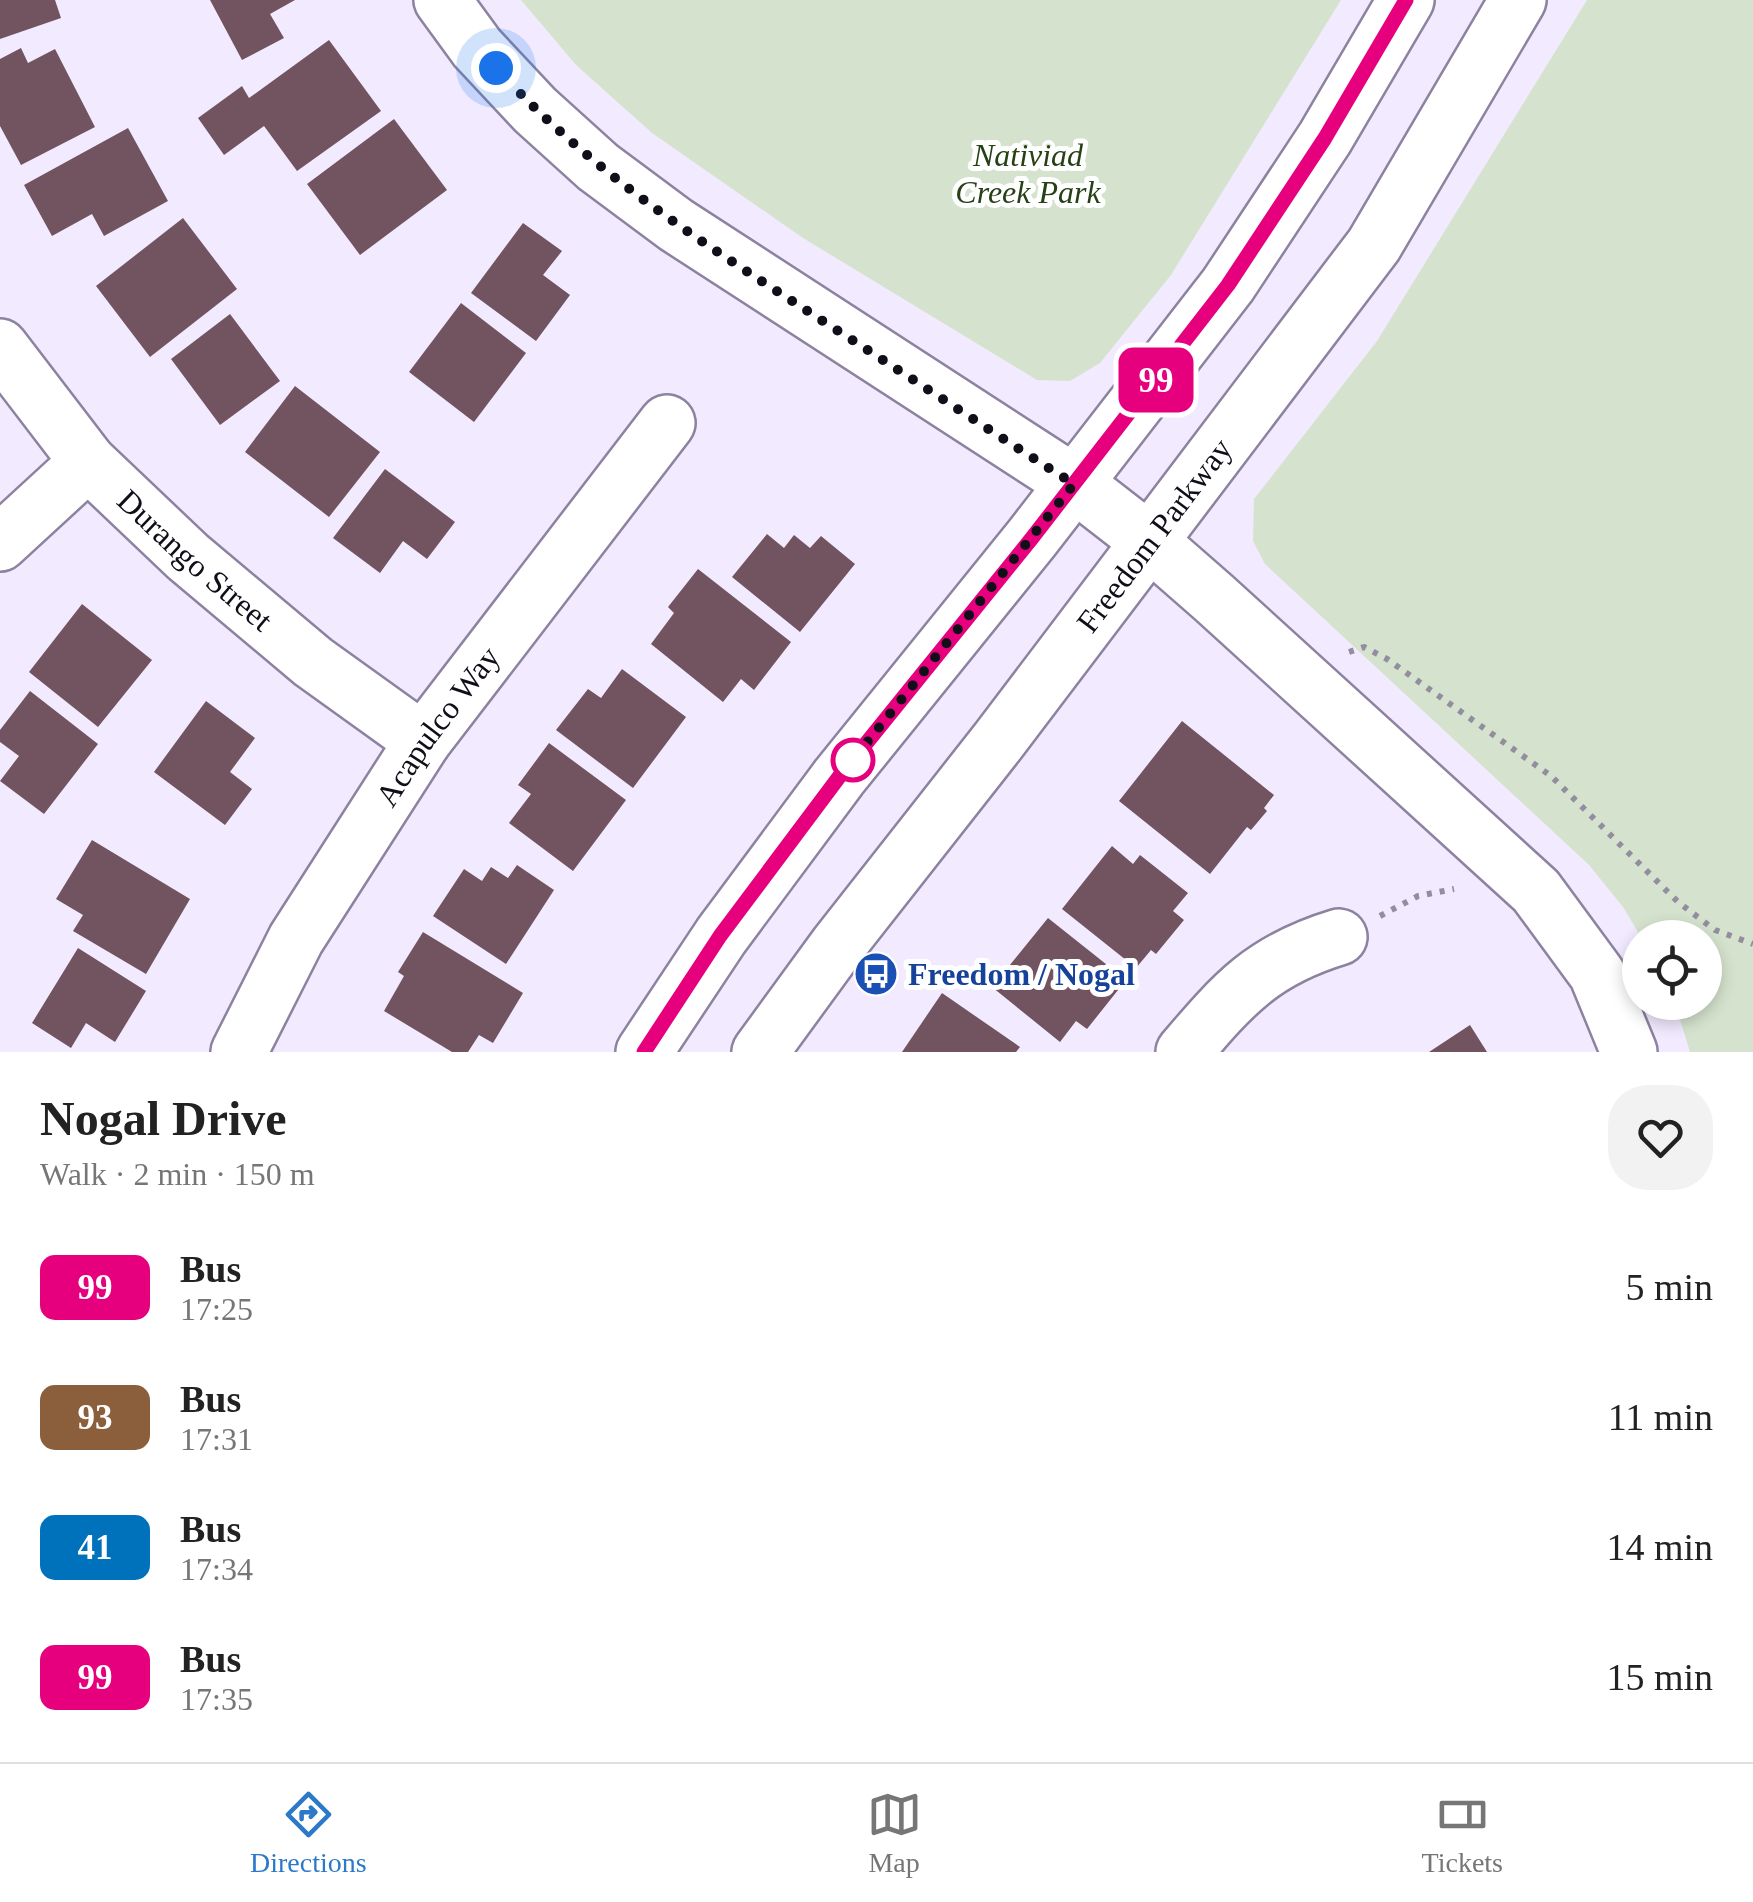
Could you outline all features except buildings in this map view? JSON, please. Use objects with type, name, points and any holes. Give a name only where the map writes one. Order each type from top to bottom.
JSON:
[{"type":"street","points":[[442,0],[477,48],[535,110],[598,167],[676,226],[1074,484],[1150,542],[1536,891],[1598,974],[1629,1052]]},
{"type":"street","points":[[644,1052],[720,936],[839,777],[1228,285],[1325,138],[1406,0]]},
{"type":"street","name":"Freedom Parkway","points":[[760,1052],[1374,245],[1518,0]]},
{"type":"street","name":"Durango Street","points":[[0,347],[88,462],[188,557],[313,662],[422,741]]},
{"type":"street","name":"Acapulco Way","points":[[239,1052],[296,939],[422,741],[667,423]]},
{"type":"street","points":[[0,544],[88,462]]},
{"type":"street","points":[[1184,1052],[1222,1006],[1274,962],[1303,947],[1339,937]]},
{"type":"path","points":[[1350,652],[1364,648],[1387,660],[1551,776],[1678,902],[1716,930],[1753,944]]},
{"type":"path","points":[[1339,937],[1418,896],[1454,889]]},
{"type":"green space","name":"Nativiad Creek Park","points":[[521,0],[1341,0],[1171,275],[1100,363],[1070,381],[1037,380],[803,238],[652,133],[576,65]]},
{"type":"green space","points":[[1587,0],[1753,0],[1753,1052],[1690,1052],[1680,1020],[1722,1020],[1722,920],[1631,920],[1589,865],[1265,564],[1253,541],[1254,499],[1377,341]]},
{"type":"bus line","name":"99","points":[[644,1052],[720,936],[839,777],[1032,538],[1228,285],[1325,138],[1406,0]]},
{"type":"place","name":"Freedom / Nogal","points":[[876,974]]},
{"type":"route","points":[[496,68],[598,167],[676,226],[1074,484],[853,760]]}]
